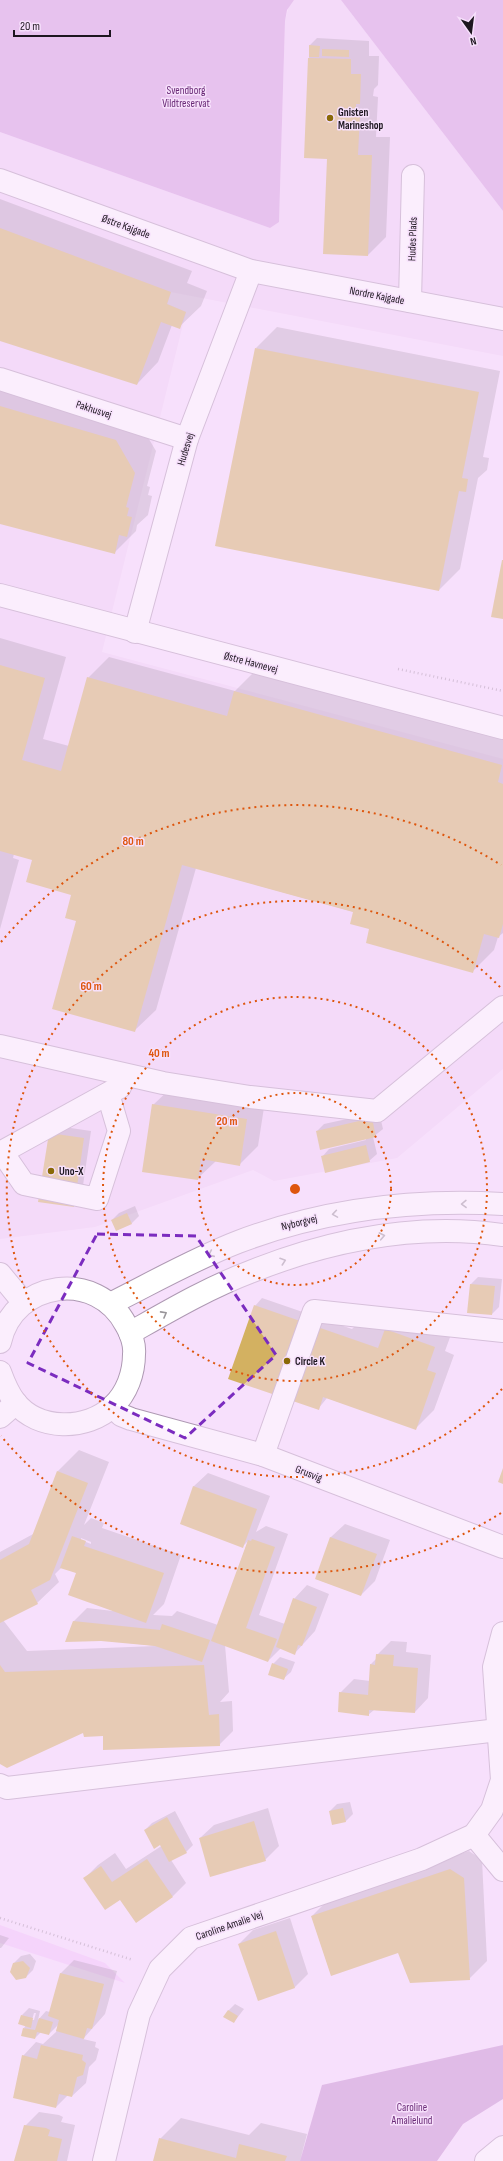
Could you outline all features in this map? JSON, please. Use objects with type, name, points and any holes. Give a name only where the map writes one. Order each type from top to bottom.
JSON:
[{"type":"street","name":"Hudes Plads","points":[[410,302],[413,176]]},
{"type":"street","name":"Østre Kajgade","points":[[0,180],[251,270]]},
{"type":"street","name":"Nordre Kajgade","points":[[251,270],[503,319]]},
{"type":"street","name":"Hudesvej","points":[[135,632],[187,439],[251,270]]},
{"type":"street","name":"Pakhusvej","points":[[0,379],[187,439]]},
{"type":"street","name":"Østre Havnevej","points":[[0,595],[135,632],[503,728]]},
{"type":"street","points":[[0,1046],[139,1078],[250,1097],[377,1112],[503,1007]]},
{"type":"street","points":[[108,1094],[119,1131],[97,1199],[24,1184],[1,1152],[108,1094],[139,1078]]},
{"type":"street","name":"Nyborgvej","points":[[110,1304],[237,1242],[316,1217],[396,1206],[503,1204]]},
{"type":"street","points":[[130,1333],[192,1299],[249,1272],[330,1247],[396,1233],[430,1230],[503,1235]]},
{"type":"street","points":[[0,1274],[24,1303]]},
{"type":"street","points":[[0,1342],[2,1333],[11,1316],[24,1303],[40,1293],[58,1289],[77,1289],[95,1294],[110,1304],[122,1317],[130,1333],[135,1352],[133,1372],[126,1390],[113,1406],[98,1416],[82,1423],[64,1424],[46,1422],[30,1414],[16,1403],[5,1387],[0,1372]]},
{"type":"street","points":[[263,1455],[314,1311],[503,1331]]},
{"type":"street","points":[[0,1417],[16,1403]]},
{"type":"street","name":"Grusvig","points":[[113,1406],[121,1414],[131,1419],[263,1455],[503,1547]]},
{"type":"street","points":[[503,1633],[494,1667],[502,1780],[492,1810],[474,1836],[503,1870]]},
{"type":"street","points":[[0,1785],[7,1788],[498,1730]]},
{"type":"street","name":"Caroline Amalie Vej","points":[[104,2161],[139,2014],[160,1969],[191,1938],[422,1859],[474,1836]]},
{"type":"street","points":[[486,2161],[503,2147]]},
{"type":"path","points":[[0,1918],[160,1969]]},
{"type":"highlighted area","points":[[97,1234],[196,1236],[276,1355],[185,1438],[28,1363]]},
{"type":"shaded area","name":"Svendborg Vildtreservat","points":[[0,0],[294,0],[287,10],[285,21],[279,222],[270,228],[0,132]]},
{"type":"shaded area","points":[[294,0],[341,0],[503,211],[503,356],[171,292],[167,304],[186,312],[102,652],[503,759],[503,1069],[397,1158],[274,1181],[253,1170],[95,1227],[0,1239],[0,132],[270,228],[279,222],[285,21],[289,6]]},
{"type":"shaded area","points":[[341,0],[503,0],[503,211]]},
{"type":"shaded area","points":[[0,1925],[105,1963],[125,1983],[0,1943]]},
{"type":"green space","name":"Caroline Amalielund","points":[[503,2045],[503,2099],[463,2124],[437,2161],[300,2161],[322,2085]]},
{"type":"building","points":[[309,45],[320,46],[319,57],[309,57]]},
{"type":"building","points":[[322,49],[349,50],[349,57],[322,56]]},
{"type":"building","points":[[308,58],[351,59],[351,74],[361,74],[360,104],[356,104],[356,114],[360,115],[358,155],[372,155],[368,256],[323,254],[327,159],[304,158]]},
{"type":"building","points":[[0,228],[171,292],[167,304],[186,312],[180,329],[161,322],[137,385],[0,341]]},
{"type":"building","points":[[255,348],[479,392],[462,478],[468,479],[466,492],[459,491],[439,591],[215,546]]},
{"type":"building","points":[[0,406],[116,440],[135,473],[126,507],[129,508],[127,516],[132,517],[127,537],[119,535],[115,554],[0,524]]},
{"type":"building","points":[[503,560],[503,619],[491,617]]},
{"type":"building","points":[[0,665],[45,678],[22,760],[61,771],[87,677],[227,716],[234,691],[502,765],[498,782],[503,784],[503,924],[499,938],[484,934],[473,973],[366,943],[369,929],[350,924],[353,912],[182,865],[135,1032],[52,1009],[76,921],[65,918],[71,895],[26,882],[32,860],[0,851]]},
{"type":"building","points":[[152,1104],[247,1119],[240,1166],[201,1159],[198,1180],[142,1172]]},
{"type":"building","points":[[372,1118],[376,1137],[320,1150],[316,1131]]},
{"type":"building","points":[[49,1133],[84,1138],[74,1207],[38,1202]]},
{"type":"building","points":[[366,1145],[370,1162],[325,1173],[321,1156]]},
{"type":"building","points":[[127,1213],[132,1224],[116,1231],[111,1220]]},
{"type":"building","points":[[470,1284],[495,1286],[492,1315],[467,1313]]},
{"type":"building","points":[[254,1305],[378,1348],[385,1329],[435,1347],[427,1370],[436,1373],[416,1430],[323,1397],[319,1410],[228,1379]]},
{"type":"building","points":[[503,1468],[503,1484],[498,1482]]},
{"type":"building","points":[[57,1471],[88,1483],[50,1580],[31,1590],[38,1604],[0,1623],[0,1560],[29,1544]]},
{"type":"building","points":[[193,1486],[257,1509],[243,1548],[180,1524]]},
{"type":"building","points":[[72,1536],[86,1541],[84,1546],[164,1573],[146,1623],[68,1595],[76,1573],[60,1568]]},
{"type":"building","points":[[330,1537],[377,1554],[361,1596],[315,1579]]},
{"type":"building","points":[[252,1539],[275,1547],[246,1628],[277,1639],[268,1662],[211,1641],[248,1540],[251,1541]]},
{"type":"building","points":[[293,1598],[317,1607],[302,1646],[298,1645],[295,1655],[276,1647]]},
{"type":"building","points":[[73,1621],[160,1630],[162,1624],[210,1640],[202,1662],[155,1646],[101,1641],[65,1642]]},
{"type":"building","points":[[376,1654],[394,1655],[393,1666],[418,1668],[415,1713],[369,1710],[369,1716],[338,1712],[339,1692],[368,1695],[370,1664],[375,1665]]},
{"type":"building","points":[[272,1663],[288,1669],[284,1680],[268,1675]]},
{"type":"building","points":[[0,1665],[5,1672],[204,1665],[209,1715],[219,1714],[220,1746],[103,1750],[103,1736],[84,1737],[83,1733],[7,1768],[0,1764]]},
{"type":"building","points":[[343,1808],[346,1822],[332,1825],[329,1811]]},
{"type":"building","points":[[167,1817],[187,1853],[169,1862],[160,1845],[154,1849],[144,1830]]},
{"type":"building","points":[[254,1821],[266,1861],[210,1877],[199,1838]]},
{"type":"building","points":[[147,1859],[173,1897],[136,1923],[120,1900],[105,1910],[83,1878],[101,1866],[112,1882]]},
{"type":"building","points":[[450,1869],[464,1878],[470,1980],[410,1983],[398,1953],[331,1976],[311,1916]]},
{"type":"building","points":[[276,1931],[295,1988],[258,2001],[238,1944]]},
{"type":"building","points":[[23,1961],[30,1968],[26,1978],[16,1980],[10,1972],[13,1963]]},
{"type":"building","points":[[60,1973],[104,1984],[92,2029],[87,2028],[84,2039],[56,2031],[59,2020],[48,2016]]},
{"type":"building","points":[[228,2010],[238,2016],[234,2023],[223,2017]]},
{"type":"building","points":[[21,2015],[33,2018],[31,2028],[18,2024]]},
{"type":"building","points":[[39,2018],[53,2022],[49,2035],[37,2032],[35,2039],[21,2036],[23,2028],[35,2030]]},
{"type":"building","points":[[41,2045],[83,2055],[82,2060],[86,2063],[83,2075],[77,2077],[72,2097],[59,2094],[56,2108],[13,2098],[22,2055],[37,2059]]},
{"type":"building","points":[[24,2125],[46,2128],[50,2130],[48,2136],[62,2139],[57,2161],[14,2161]]},
{"type":"building","points":[[159,2138],[236,2158],[239,2144],[287,2156],[285,2161],[153,2161]]},
{"type":"place","name":"Gnisten Marineshop","points":[[330,118]]},
{"type":"place","name":"Uno-X","points":[[51,1171]]},
{"type":"place","name":"Circle K","points":[[287,1361]]}]
